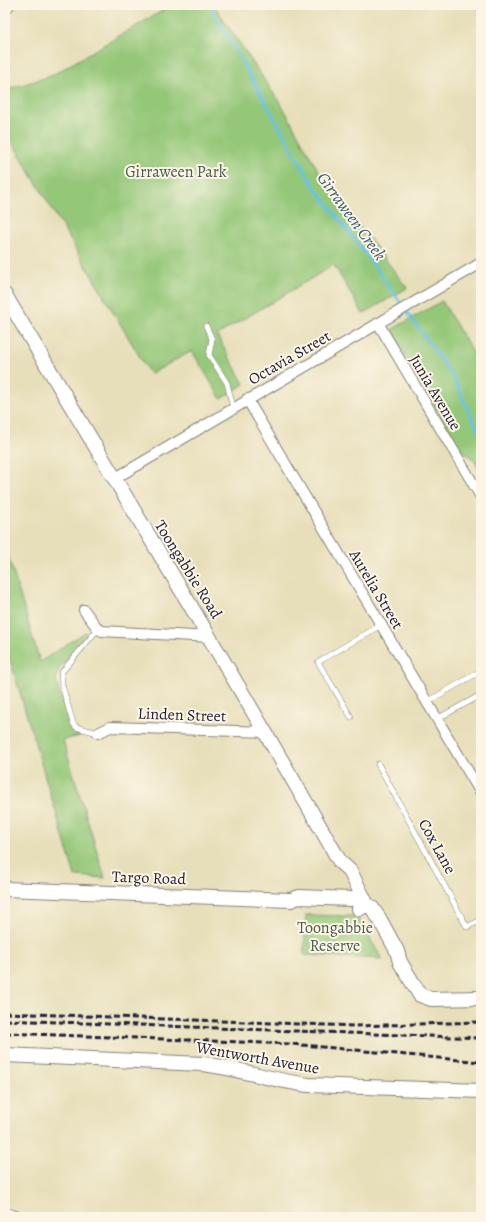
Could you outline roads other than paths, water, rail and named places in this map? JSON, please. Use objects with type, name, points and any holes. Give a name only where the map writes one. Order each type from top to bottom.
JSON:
[{"type":"main road","name":"Toongabbie Road","points":[[5,295],[210,637],[340,862],[350,871],[357,902],[375,928],[389,954],[400,962],[420,995],[431,999],[481,998]]},
{"type":"main road","name":"Targo Road","points":[[5,889],[291,900],[299,897],[357,902]]},
{"type":"main road","name":"Wentworth Avenue","points":[[5,1055],[202,1064],[229,1067],[282,1081],[309,1085],[481,1092]]},
{"type":"street","name":"Octavia Street","points":[[114,479],[247,399],[409,306],[481,262]]},
{"type":"street","name":"Junia Avenue","points":[[378,323],[481,497]]},
{"type":"street","name":"Aurelia Street","points":[[247,399],[481,793]]},
{"type":"street","points":[[84,610],[98,629],[110,632],[210,637]]},
{"type":"street","name":"Linden Street","points":[[98,733],[110,727],[266,732]]},
{"type":"street","points":[[5,1213],[19,1217]]},
{"type":"lane","points":[[206,326],[212,339],[209,355],[227,384],[233,408]]},
{"type":"lane","points":[[351,717],[318,662],[381,625]]},
{"type":"lane","points":[[98,629],[64,669],[61,678],[73,723],[76,727],[98,733]]},
{"type":"lane","points":[[427,702],[479,672],[481,674]]},
{"type":"lane","points":[[437,719],[481,695]]},
{"type":"lane","name":"Cox Lane","points":[[378,764],[467,927],[481,920]]},
{"type":"waterway","name":"Girraween Creek","points":[[209,5],[313,185],[376,268],[453,377],[481,437]]},
{"type":"railway","points":[[5,1013],[355,1026],[481,1022]]},
{"type":"railway","points":[[5,1020],[481,1038]]},
{"type":"railway","points":[[5,1033],[292,1044],[481,1062]]},
{"type":"park label","name":"Girraween Park","points":[[176,171]]},
{"type":"park label","name":"Toongabbie Reserve","points":[[335,936]]}]
